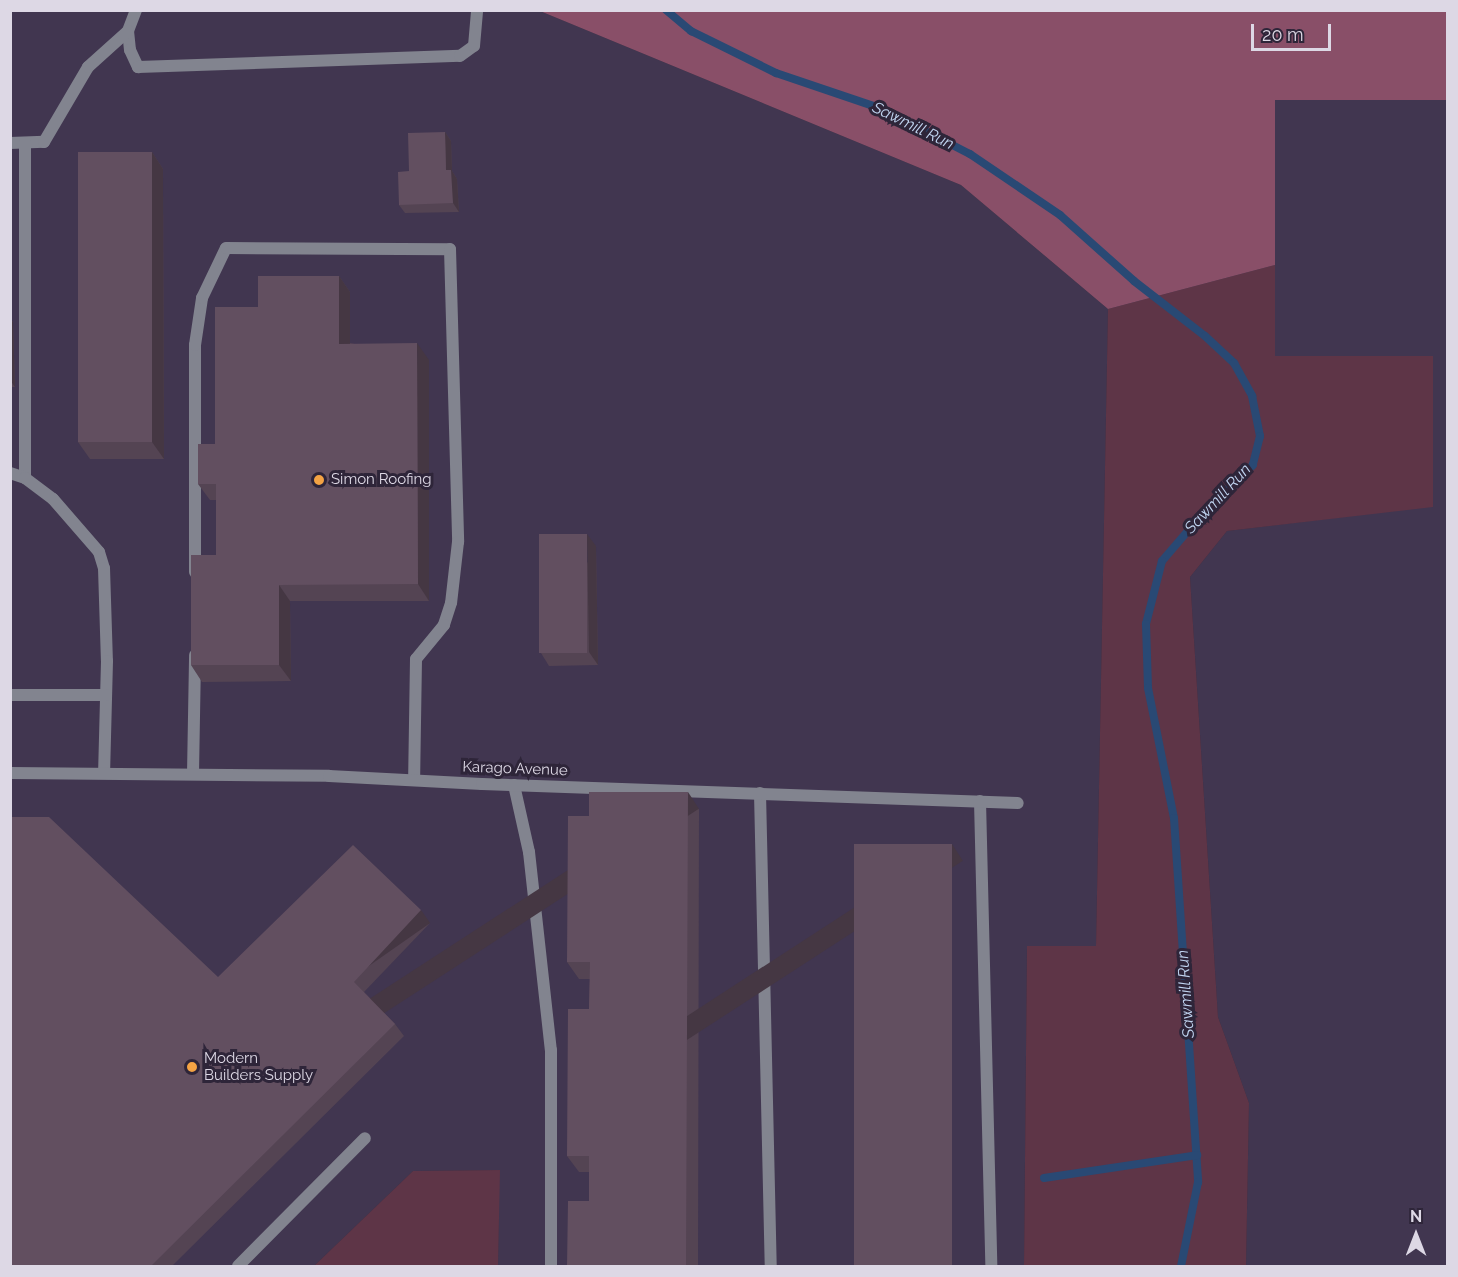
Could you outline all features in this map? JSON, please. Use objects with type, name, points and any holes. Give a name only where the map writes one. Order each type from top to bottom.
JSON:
[{"type":"street","points":[[136,10],[128,31],[130,50],[138,67],[460,56],[474,46],[477,10]]},
{"type":"street","points":[[10,143],[44,142],[88,67],[128,31]]},
{"type":"street","points":[[25,142],[25,478]]},
{"type":"street","points":[[195,582],[195,345],[202,298],[226,248],[450,249],[458,542],[451,603],[444,625],[416,659],[414,780]]},
{"type":"street","points":[[10,473],[25,478],[53,499],[99,552],[104,568],[106,695],[104,773]]},
{"type":"street","points":[[193,774],[195,642]]},
{"type":"street","points":[[10,694],[106,695]]},
{"type":"street","name":"Karago Avenue","points":[[10,772],[330,776],[1018,803]]},
{"type":"street","points":[[514,785],[529,852],[551,1050],[551,1266]]},
{"type":"street","points":[[760,793],[771,1266]]},
{"type":"street","points":[[980,801],[991,1266]]},
{"type":"street","points":[[238,1266],[365,1138]]},
{"type":"shaded area","points":[[10,11],[540,11],[961,185],[1108,309],[1096,947],[1027,946],[1024,1266],[498,1266],[499,1170],[413,1171],[314,1266],[11,1266]]},
{"type":"shaded area","points":[[540,11],[1447,11],[1447,100],[1275,100],[1275,265],[1108,309],[961,185]]},
{"type":"shaded area","points":[[1275,100],[1447,100],[1447,1266],[1246,1266],[1249,1103],[1218,1017],[1190,577],[1227,531],[1433,506],[1433,356],[1275,356]]},
{"type":"shaded area","points":[[1275,265],[1275,356],[1433,356],[1433,507],[1227,531],[1190,577],[1218,1017],[1249,1103],[1246,1266],[1024,1266],[1027,946],[1096,946],[1108,309]]},
{"type":"shaded area","points":[[500,1170],[498,1266],[314,1266],[413,1171]]},
{"type":"building","points":[[445,132],[446,170],[451,170],[453,203],[399,205],[398,172],[409,171],[408,133]]},
{"type":"building","points":[[78,152],[152,152],[152,442],[78,442]]},
{"type":"building","name":"Simon Roofing","points":[[258,276],[339,276],[339,344],[417,343],[418,584],[279,585],[279,665],[191,665],[191,555],[216,555],[216,484],[198,484],[198,444],[215,444],[215,307],[258,307]]},
{"type":"building","points":[[539,534],[587,534],[587,653],[539,653]]},
{"type":"building","points":[[589,792],[688,792],[686,1266],[567,1266],[568,1201],[589,1201],[589,1156],[567,1156],[568,1009],[589,1009],[590,962],[567,962],[568,816],[589,816]]},
{"type":"building","name":"Modern Builders Supply","points":[[10,817],[49,817],[218,977],[353,845],[421,910],[354,982],[395,1024],[151,1266],[10,1266]]},
{"type":"building","points":[[854,844],[952,844],[952,1266],[854,1266]]},
{"type":"waterway","name":"Sawmill Run","points":[[666,10],[691,31],[776,73],[885,110],[970,154],[1060,215],[1134,281],[1205,336],[1234,363],[1252,396],[1260,436],[1253,465],[1205,511],[1162,561],[1146,624],[1148,688],[1174,818],[1198,1182],[1181,1266]]},
{"type":"waterway","points":[[1044,1178],[1197,1155]]},
{"type":"place","name":"Simon Roofing","points":[[319,480]]},
{"type":"place","name":"Modern Builders Supply","points":[[192,1067]]}]
